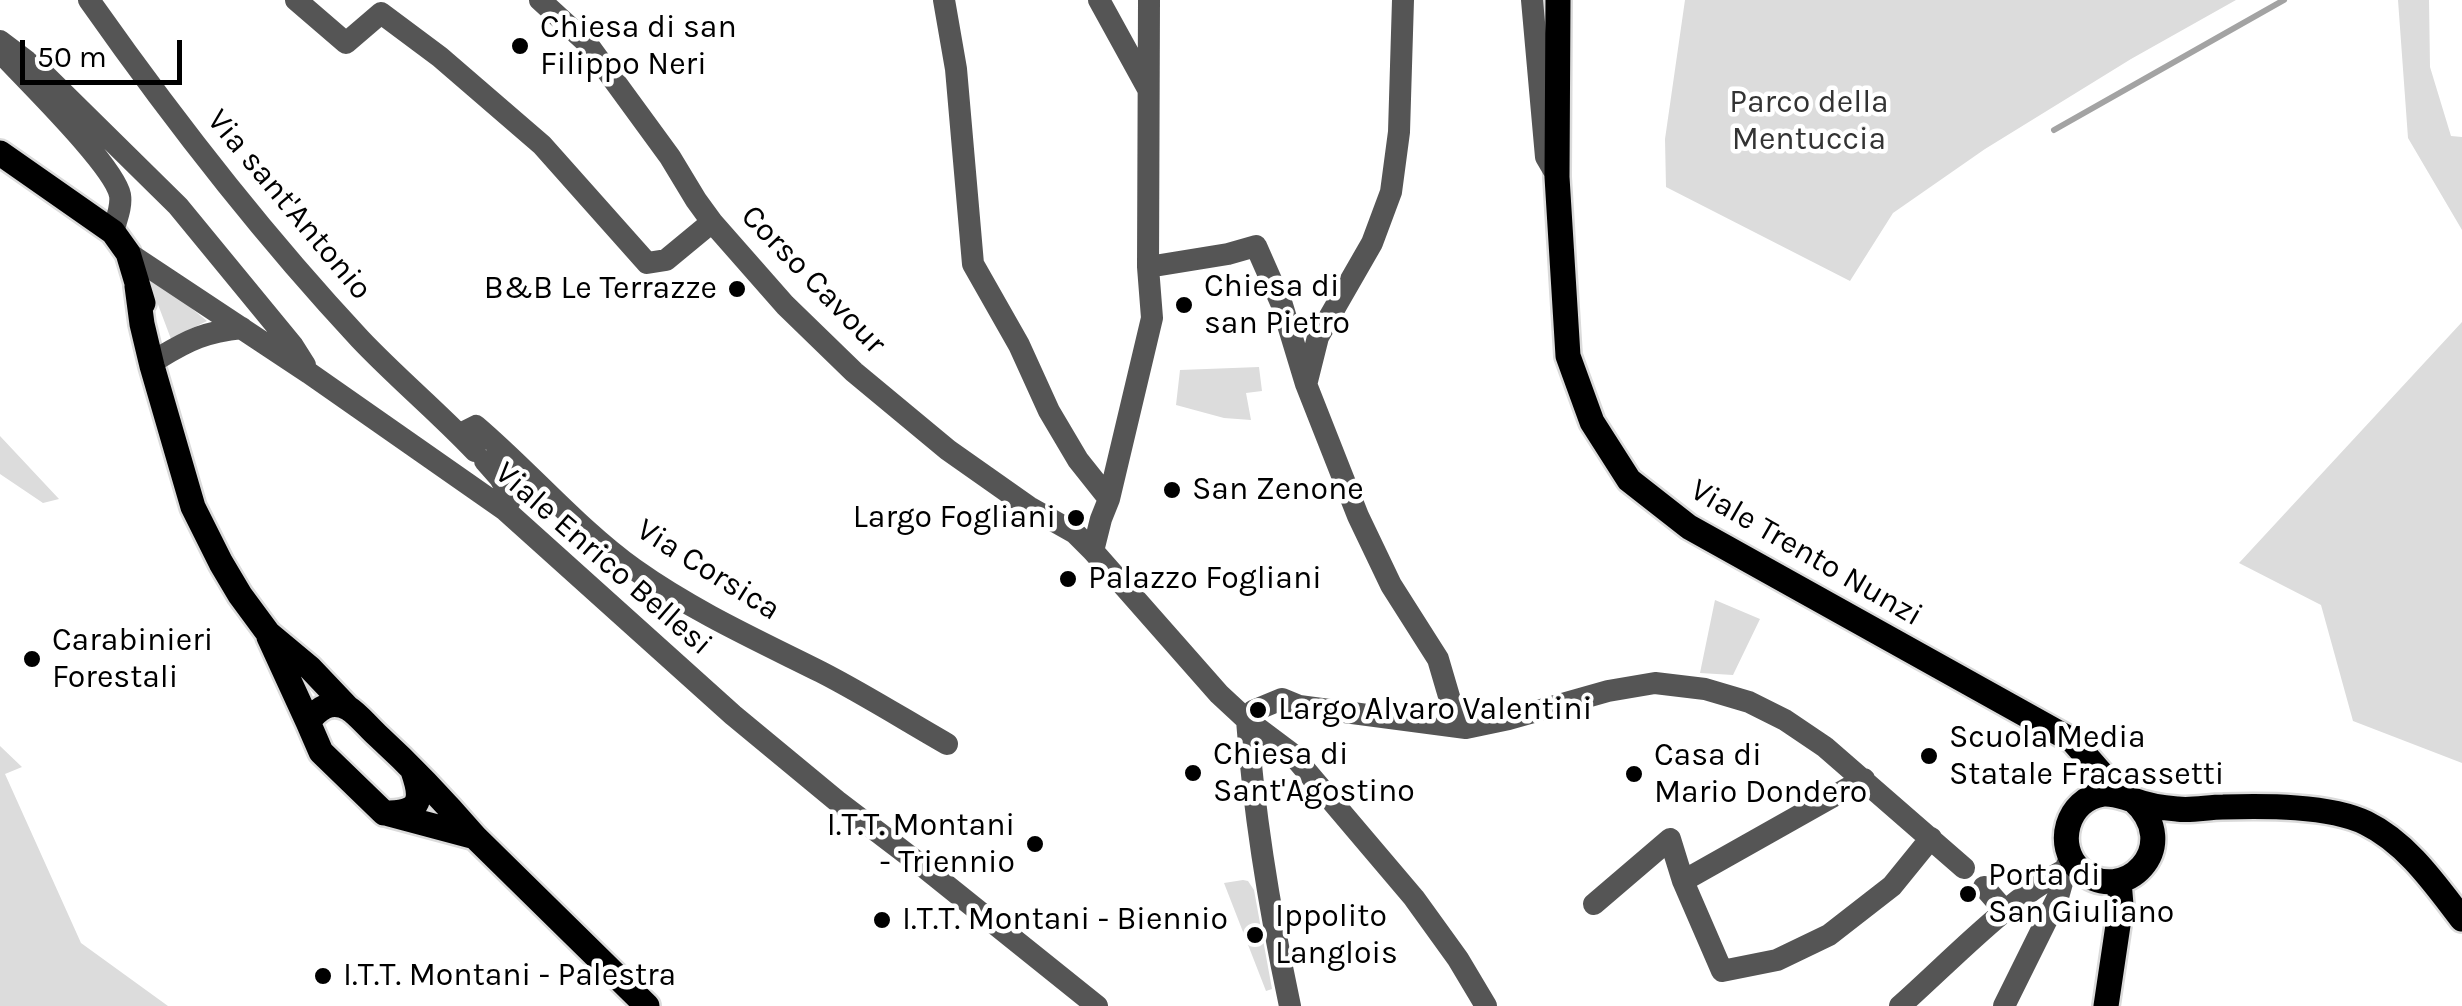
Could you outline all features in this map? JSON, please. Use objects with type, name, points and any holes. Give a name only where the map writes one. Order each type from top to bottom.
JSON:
[{"type":"main road","name":"Viale Trento Nunzi","points":[[1558,0],[1557,176],[1568,356],[1592,422],[1629,480],[1689,528],[2073,742],[2127,798]]},
{"type":"main road","name":"Viale Enrico Bellesi","points":[[0,154],[120,243]]},
{"type":"main road","points":[[120,243],[159,358],[174,436]]},
{"type":"main road","points":[[137,286],[152,366],[194,508],[240,595],[268,632],[310,668],[475,838],[647,1006]]},
{"type":"main road","points":[[268,632],[321,752],[384,813],[475,838]]},
{"type":"main road","points":[[308,722],[324,706],[348,708]]},
{"type":"main road","points":[[2073,742],[2092,797]]},
{"type":"main road","points":[[384,813],[404,812],[417,804],[419,790],[413,770]]},
{"type":"main road","points":[[2127,798],[2144,810],[2151,822],[2151,852],[2144,865],[2133,875],[2105,882],[2068,863],[2066,844],[2071,816],[2092,797],[2106,794],[2127,798],[2180,810],[2224,806],[2322,810],[2366,823],[2408,852],[2462,919]]},
{"type":"main road","points":[[2153,837],[2180,810]]},
{"type":"main road","points":[[2106,1006],[2121,905],[2120,880]]},
{"type":"street","name":"Via sant'Antonio","points":[[88,0],[147,84],[281,250],[362,341],[473,449]]},
{"type":"street","points":[[296,0],[346,42],[381,12],[542,144],[647,264],[666,260],[712,222]]},
{"type":"street","name":"Corso Cavour","points":[[540,0],[586,42],[712,222],[785,305],[854,372],[948,450],[1075,534],[1219,694],[1291,752],[1414,898],[1458,958],[1486,1006]]},
{"type":"street","points":[[944,0],[960,106],[973,264],[1019,345],[1048,412],[1109,500]]},
{"type":"street","points":[[1099,0],[1150,93]]},
{"type":"street","points":[[1093,551],[1152,318],[1148,267],[1149,0]]},
{"type":"street","points":[[1306,384],[1318,337],[1372,243],[1391,192],[1398,132],[1403,0]]},
{"type":"street","points":[[1532,0],[1546,156],[1557,176]]},
{"type":"street","points":[[0,41],[44,75],[178,206],[293,346],[309,373]]},
{"type":"street","points":[[0,52],[116,182],[121,199],[120,243]]},
{"type":"street","name":"Viale Enrico Bellesi","points":[[120,243],[505,510],[733,715],[1097,1006]]},
{"type":"street","points":[[1148,267],[1256,246],[1282,306],[1306,384],[1358,516],[1391,584],[1438,660],[1458,727]]},
{"type":"street","points":[[159,358],[200,336],[242,328]]},
{"type":"street","name":"Via Corsica","points":[[473,449],[476,426],[540,488],[633,568],[698,610],[826,674],[947,744]]},
{"type":"street","points":[[473,449],[500,478],[511,498],[505,510]]},
{"type":"street","points":[[1290,1006],[1251,777],[1247,720],[1254,711],[1282,699],[1299,706],[1458,727],[1509,719],[1608,691],[1655,683],[1706,689],[1749,702],[1825,746],[1964,868]]},
{"type":"street","points":[[1683,881],[1864,780]]},
{"type":"street","points":[[1594,904],[1670,839],[1683,881],[1722,971],[1777,960],[1829,936],[1892,886],[1931,838]]},
{"type":"street","points":[[1900,1006],[2005,911],[2068,863]]},
{"type":"street","points":[[2004,1006],[2058,896],[2068,863]]},
{"type":"street","points":[[1984,888],[2005,911]]},
{"type":"green space","name":"Parco della Mentuccia","points":[[1685,0],[2236,0],[1985,149],[1893,213],[1850,281],[1666,187],[1665,139]]},
{"type":"green space","points":[[2398,0],[2429,0],[2430,67],[2451,136],[2462,137],[2462,230],[2408,138]]},
{"type":"green space","points":[[145,270],[207,321],[171,339]]},
{"type":"green space","points":[[2462,322],[2462,763],[2353,721],[2321,605],[2239,563]]},
{"type":"green space","points":[[1259,367],[1262,391],[1246,393],[1251,420],[1224,418],[1176,405],[1180,370]]},
{"type":"green space","points":[[0,436],[59,499],[43,503],[0,474]]},
{"type":"green space","points":[[1715,600],[1760,619],[1733,675],[1700,673]]},
{"type":"green space","points":[[0,746],[22,767],[5,774],[81,943],[168,1006],[0,1006]]},
{"type":"green space","points":[[1243,880],[1254,890],[1272,989],[1266,991],[1224,883]]},
{"type":"waterway","points":[[2054,130],[2284,0]]},
{"type":"place","name":"Chiesa di san Filippo Neri","points":[[520,46]]},
{"type":"place","name":"B&B Le Terrazze","points":[[737,289]]},
{"type":"place","name":"Chiesa di san Pietro","points":[[1184,305]]},
{"type":"place","name":"San Zenone","points":[[1172,490]]},
{"type":"place","name":"Largo Fogliani","points":[[1076,518]]},
{"type":"place","name":"Palazzo Fogliani","points":[[1068,579]]},
{"type":"place","name":"Carabinieri Forestali","points":[[32,659]]},
{"type":"place","name":"Largo Alvaro Valentini","points":[[1258,710]]},
{"type":"place","name":"Scuola Media Statale Fracassetti","points":[[1929,756]]},
{"type":"place","name":"Chiesa di Sant'Agostino","points":[[1193,773]]},
{"type":"place","name":"Casa di Mario Dondero","points":[[1634,774]]},
{"type":"place","name":"I.T.T. Montani - Triennio","points":[[1035,844]]},
{"type":"place","name":"Porta di San Giuliano","points":[[1968,894]]},
{"type":"place","name":"I.T.T. Montani - Biennio","points":[[882,920]]},
{"type":"place","name":"Ippolito Langlois","points":[[1255,935]]},
{"type":"place","name":"I.T.T. Montani - Palestra","points":[[323,976]]}]
